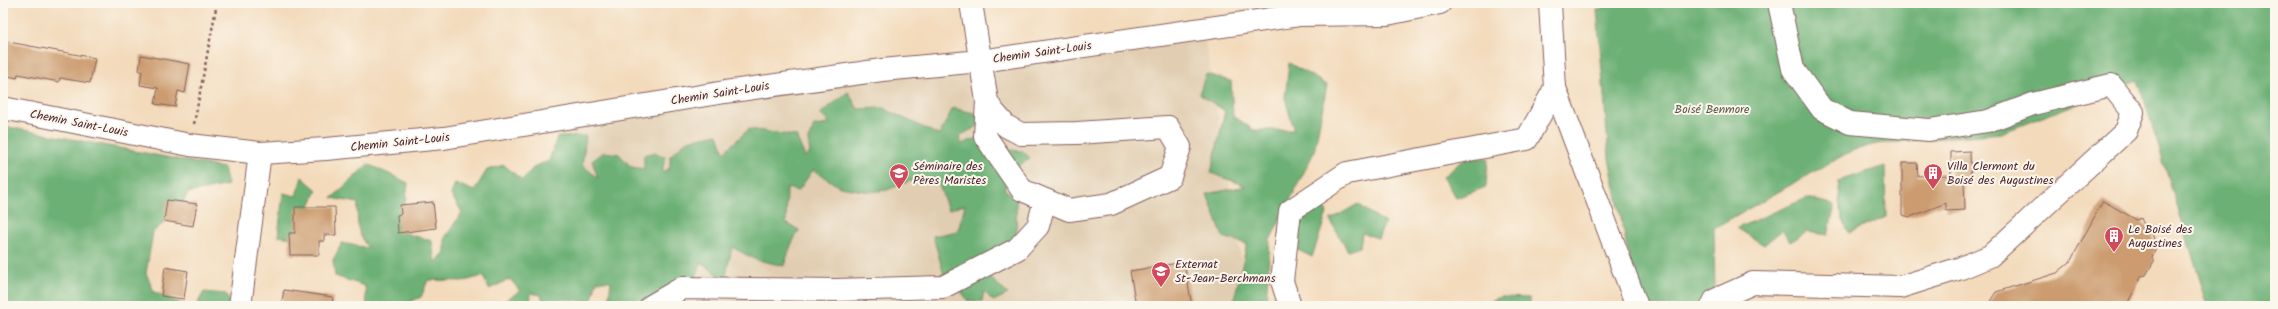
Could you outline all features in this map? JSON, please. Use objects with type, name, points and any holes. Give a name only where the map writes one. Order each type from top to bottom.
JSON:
[{"type":"street","points":[[971,3],[987,101],[985,136],[1022,190],[1069,210],[1111,204],[1170,176],[1180,147],[1168,128],[1077,133],[1021,134],[1006,126],[992,110],[987,101]]},
{"type":"street","name":"Chemin Saint-Louis","points":[[3,108],[190,144],[260,153],[444,138],[725,92],[882,70],[980,61],[1291,16],[1387,14],[1440,3]]},
{"type":"street","points":[[1550,3],[1555,88],[1637,306]]},
{"type":"street","points":[[1712,306],[1715,300],[1753,283],[1900,287],[1962,268],[1990,256],[2126,131],[2133,112],[2111,85],[2033,104],[1988,121],[1929,130],[1850,123],[1822,109],[1793,69],[1779,3]]},
{"type":"street","points":[[1290,306],[1282,281],[1290,211],[1347,173],[1527,139],[1555,88]]},
{"type":"street","points":[[240,306],[260,153]]},
{"type":"street","points":[[651,306],[682,288],[836,290],[943,287],[1017,249],[1038,226],[1045,200]]},
{"type":"path","points":[[190,144],[217,3]]},
{"type":"shaded area","name":"Séminaire des Pères Maristes","points":[[1203,28],[1249,306],[616,306],[618,265],[566,262],[569,117]]},
{"type":"green space","name":"Boisé Benmore","points":[[1615,3],[2275,3],[2275,306],[2208,306],[2138,80],[2001,133],[1876,144],[1851,151],[1714,228],[1715,299],[1690,306],[1635,306],[1636,293],[1609,158],[1597,10]]},
{"type":"green space","points":[[1289,63],[1327,85],[1314,152],[1270,240],[1266,306],[1238,306],[1234,300],[1247,244],[1223,237],[1207,194],[1246,186],[1211,173],[1225,111],[1199,94],[1206,74],[1231,81],[1233,116],[1254,130],[1294,130],[1285,98]]},
{"type":"green space","points":[[848,92],[858,109],[883,108],[939,135],[953,108],[978,114],[984,123],[959,136],[961,144],[991,133],[998,149],[1023,151],[1030,158],[1014,169],[1004,189],[1016,198],[1017,244],[944,275],[933,236],[958,231],[965,205],[948,210],[938,182],[910,181],[887,190],[869,192],[840,187],[813,170],[798,191],[787,188],[786,223],[799,230],[791,245],[784,266],[754,259],[732,247],[725,280],[701,262],[694,281],[672,306],[608,306],[611,281],[597,281],[591,302],[562,299],[552,306],[545,306],[541,295],[531,293],[530,306],[509,306],[507,299],[520,291],[510,279],[489,289],[483,276],[464,281],[428,280],[421,297],[407,303],[406,306],[367,306],[365,286],[335,276],[333,260],[342,243],[368,248],[359,232],[357,216],[358,203],[332,198],[368,164],[408,183],[406,199],[397,228],[405,233],[432,241],[435,263],[445,252],[445,238],[462,212],[451,195],[455,183],[474,191],[487,170],[504,165],[522,180],[535,166],[549,161],[557,137],[586,136],[582,165],[598,178],[592,161],[604,152],[619,154],[631,167],[644,169],[644,155],[655,152],[665,157],[662,172],[670,168],[670,156],[688,140],[718,134],[724,152],[749,129],[796,136],[805,157],[810,152],[808,140],[814,126],[830,124],[820,114]]},
{"type":"green space","points":[[3,126],[224,168],[228,185],[188,193],[180,208],[153,232],[146,273],[154,292],[187,306],[3,306]]},
{"type":"green space","points":[[1488,158],[1486,187],[1456,198],[1443,177],[1464,159]]},
{"type":"green space","points":[[1885,166],[1886,217],[1849,233],[1842,218],[1838,181]]},
{"type":"green space","points":[[302,177],[317,190],[310,206],[302,239],[278,236],[283,193],[296,196]]},
{"type":"green space","points":[[1807,198],[1835,205],[1828,235],[1807,232],[1790,242],[1782,230],[1764,245],[1737,228]]},
{"type":"green space","points":[[1322,200],[1327,213],[1312,257],[1296,249],[1297,216]]},
{"type":"green space","points":[[1358,204],[1385,223],[1378,238],[1362,233],[1360,247],[1348,251],[1330,220]]},
{"type":"green space","points":[[986,274],[1008,294],[993,301],[984,291],[982,301],[968,301],[961,291]]},
{"type":"green space","points":[[204,292],[226,294],[231,306],[196,306]]},
{"type":"green space","points":[[1501,297],[1529,298],[1531,306],[1477,306]]},
{"type":"building","points":[[3,41],[95,58],[90,83],[60,78],[59,82],[18,74],[17,78],[3,75]]},
{"type":"building","points":[[141,55],[190,64],[185,93],[178,91],[175,107],[155,104],[158,88],[140,85],[142,71],[139,71]]},
{"type":"building","name":"Villa Clermont du Boisé des Augustines","points":[[1970,151],[1971,180],[1964,180],[1965,210],[1946,211],[1946,203],[1910,217],[1902,215],[1902,163],[1917,163],[1918,176],[1951,175],[1951,152]]},
{"type":"building","points":[[167,200],[197,204],[193,226],[164,221]]},
{"type":"building","name":"Le Boisé des Augustines","points":[[2103,201],[2137,220],[2141,218],[2143,223],[2151,228],[2156,248],[2152,258],[2154,261],[2146,275],[2142,276],[2126,306],[1987,306],[1996,292],[2057,273],[2070,262]]},
{"type":"building","points":[[433,202],[436,228],[398,233],[397,215],[401,214],[400,205]]},
{"type":"building","points":[[295,207],[335,207],[336,235],[324,235],[324,241],[319,241],[319,255],[290,255],[289,233],[295,233]]},
{"type":"building","name":"Externat St-Jean-Berchmans","points":[[1184,262],[1192,306],[1136,306],[1130,271]]},
{"type":"building","points":[[165,267],[188,271],[184,299],[161,296]]},
{"type":"building","points":[[284,290],[333,297],[332,306],[281,306]]},
{"type":"place","name":"Séminaire des Pères Maristes","points":[[899,190]]},
{"type":"place","name":"Villa Clermont du Boisé des Augustines","points":[[1933,190]]},
{"type":"place","name":"Le Boisé des Augustines","points":[[2114,253]]},
{"type":"place","name":"Externat St-Jean-Berchmans","points":[[1161,288]]}]
